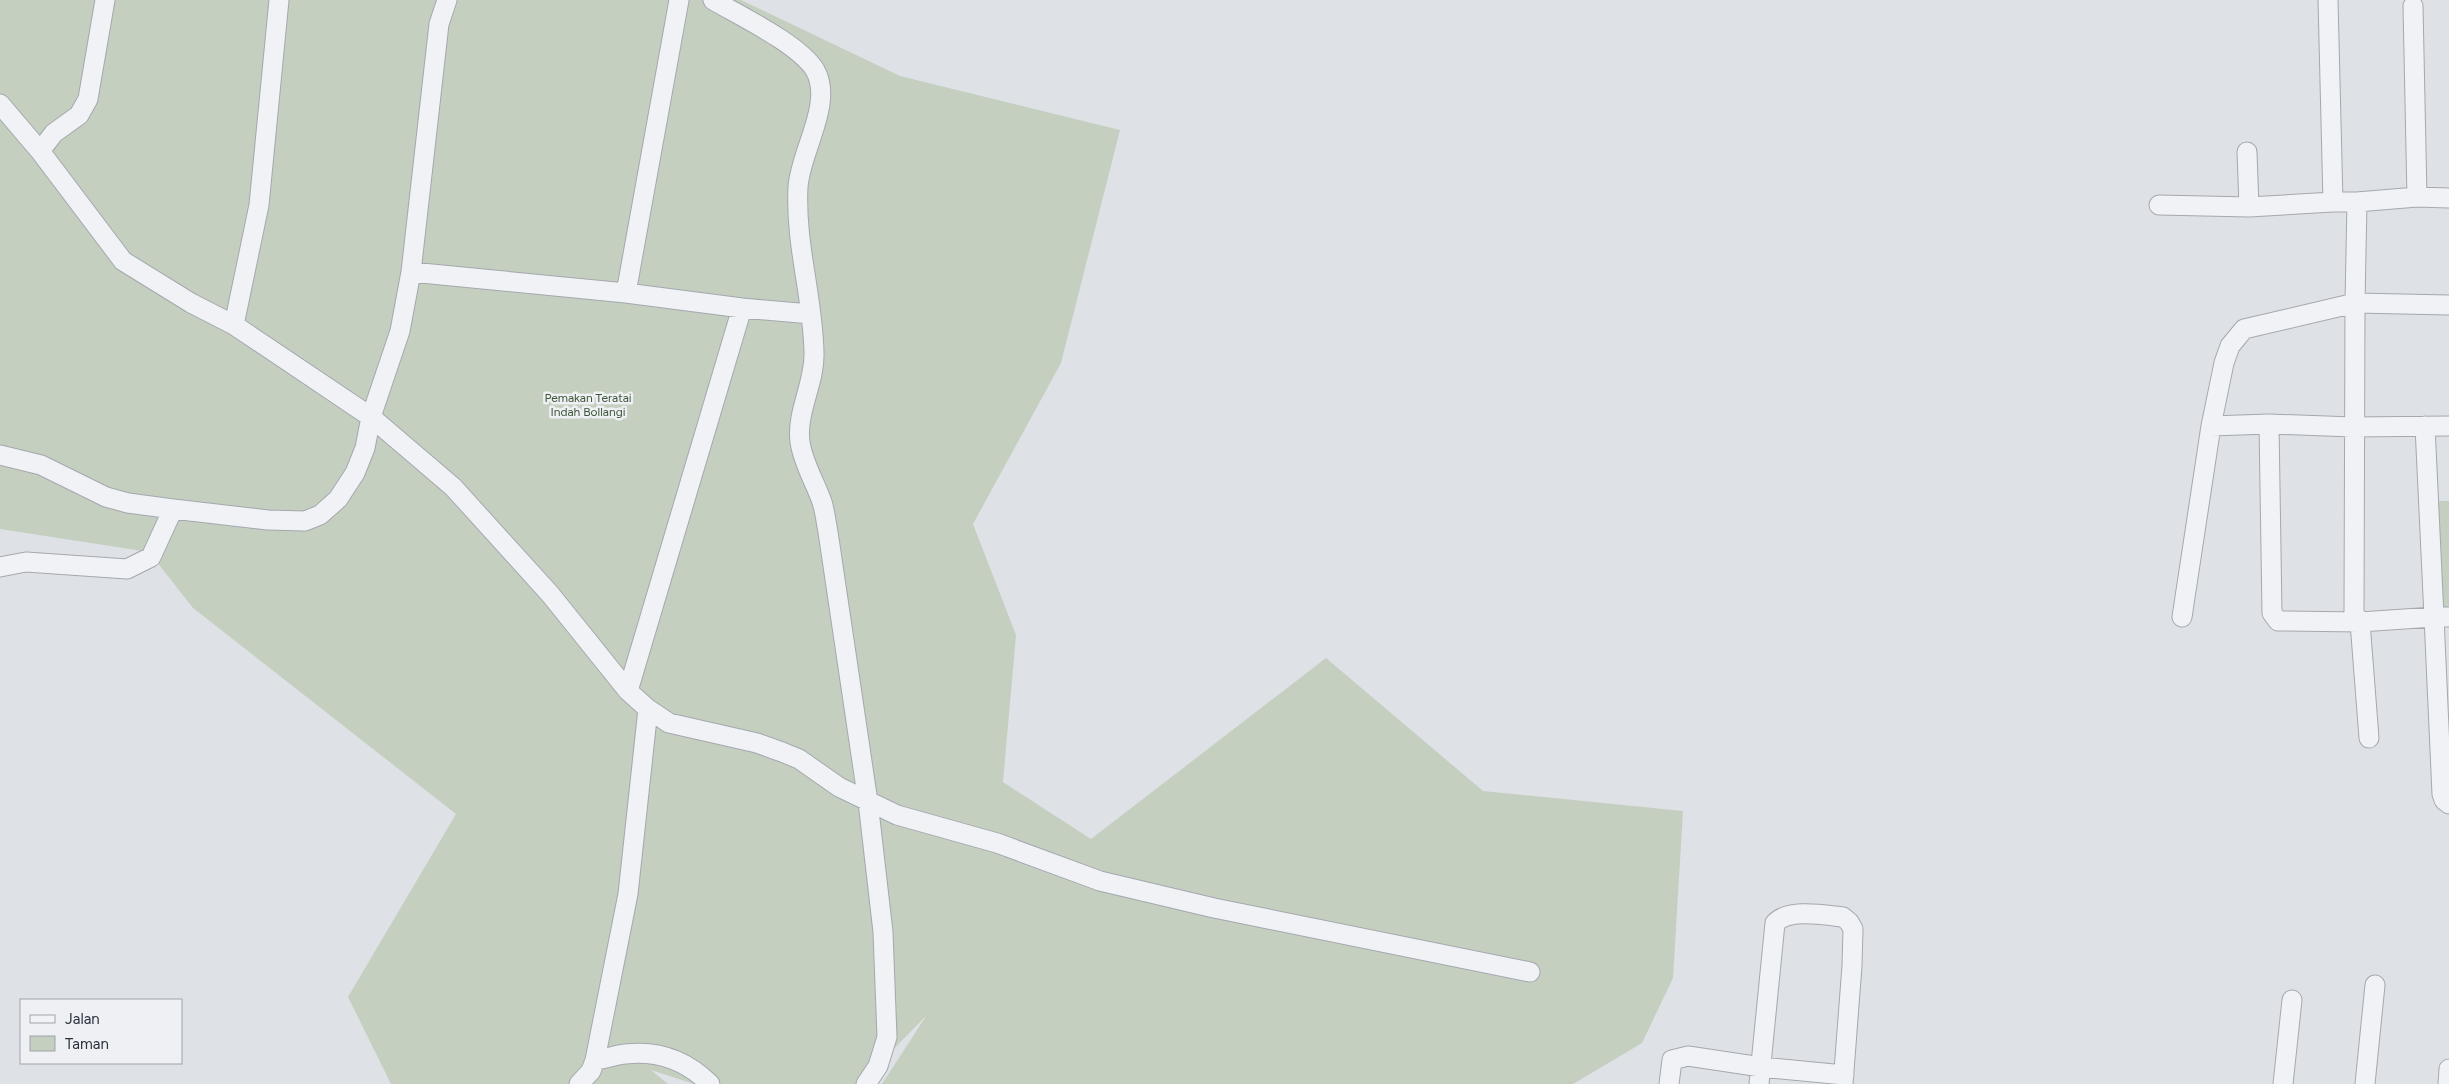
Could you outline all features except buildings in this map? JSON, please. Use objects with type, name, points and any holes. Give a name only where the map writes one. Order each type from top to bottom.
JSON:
[{"type":"street","points":[[40,151],[54,133],[79,115],[88,99],[105,0]]},
{"type":"street","points":[[234,325],[259,205],[279,0]]},
{"type":"street","points":[[0,454],[41,465],[106,497],[128,503],[268,520],[305,521],[320,515],[338,499],[355,473],[365,448],[371,417],[400,331],[411,272],[439,24],[446,0]]},
{"type":"street","points":[[626,293],[679,0]]},
{"type":"street","points":[[713,0],[787,44],[805,58],[815,71],[821,90],[820,107],[798,182],[797,209],[800,253],[811,314],[814,354],[813,370],[801,417],[800,439],[802,454],[822,504],[828,532],[868,802],[883,932],[887,1037],[878,1066],[866,1084]]},
{"type":"street","points":[[2328,0],[2333,202]]},
{"type":"street","points":[[2413,6],[2417,197]]},
{"type":"street","points":[[0,104],[40,151],[124,261],[191,303],[234,325],[371,417],[452,487],[550,594],[628,691],[648,709],[670,723],[757,743],[799,759],[839,787],[868,802],[917,821],[997,842],[1100,881],[1214,908],[1530,972]]},
{"type":"street","points":[[2247,152],[2249,207]]},
{"type":"street","points":[[2159,205],[2249,207],[2417,197],[2449,198]]},
{"type":"street","points":[[2356,202],[2352,427],[2354,613],[2360,622],[2370,738]]},
{"type":"street","points":[[411,272],[626,293],[742,308],[811,314]]},
{"type":"street","points":[[2182,617],[2211,426],[2224,363],[2230,346],[2244,329],[2354,303],[2449,305]]},
{"type":"street","points":[[628,691],[742,308]]},
{"type":"street","points":[[2211,426],[2269,424],[2352,427],[2449,426]]},
{"type":"street","points":[[2269,424],[2274,617],[2278,621],[2360,622],[2441,617]]},
{"type":"street","points":[[2425,426],[2441,617],[2442,794],[2444,800],[2449,804]]},
{"type":"street","points":[[0,567],[26,562],[127,569],[137,566],[151,558],[174,509]]},
{"type":"street","points":[[579,1084],[591,1071],[595,1060],[628,894],[648,709]]},
{"type":"street","points":[[1668,1084],[1672,1060],[1682,1056],[1760,1075],[1844,1080],[1853,929],[1850,922],[1843,917],[1791,915],[1780,918],[1775,923],[1760,1075]]},
{"type":"street","points":[[2365,1084],[2375,985]]},
{"type":"street","points":[[2283,1084],[2292,1000]]},
{"type":"street","points":[[595,1060],[623,1054],[651,1054],[677,1060],[694,1069],[710,1084]]},
{"type":"street","points":[[2448,1084],[2449,1069]]},
{"type":"green space","name":"Pemakan Teratai Indah Bollangi","points":[[0,0],[741,0],[900,76],[1120,130],[1061,363],[973,524],[1016,635],[1003,782],[1091,839],[1326,658],[1483,791],[1683,811],[1673,978],[1642,1043],[1573,1084],[882,1084],[926,1016],[859,1084],[694,1084],[651,1070],[668,1084],[391,1084],[348,997],[456,814],[193,608],[149,552],[0,529]]},
{"type":"green space","points":[[2438,501],[2449,501],[2449,622],[2444,622]]}]
